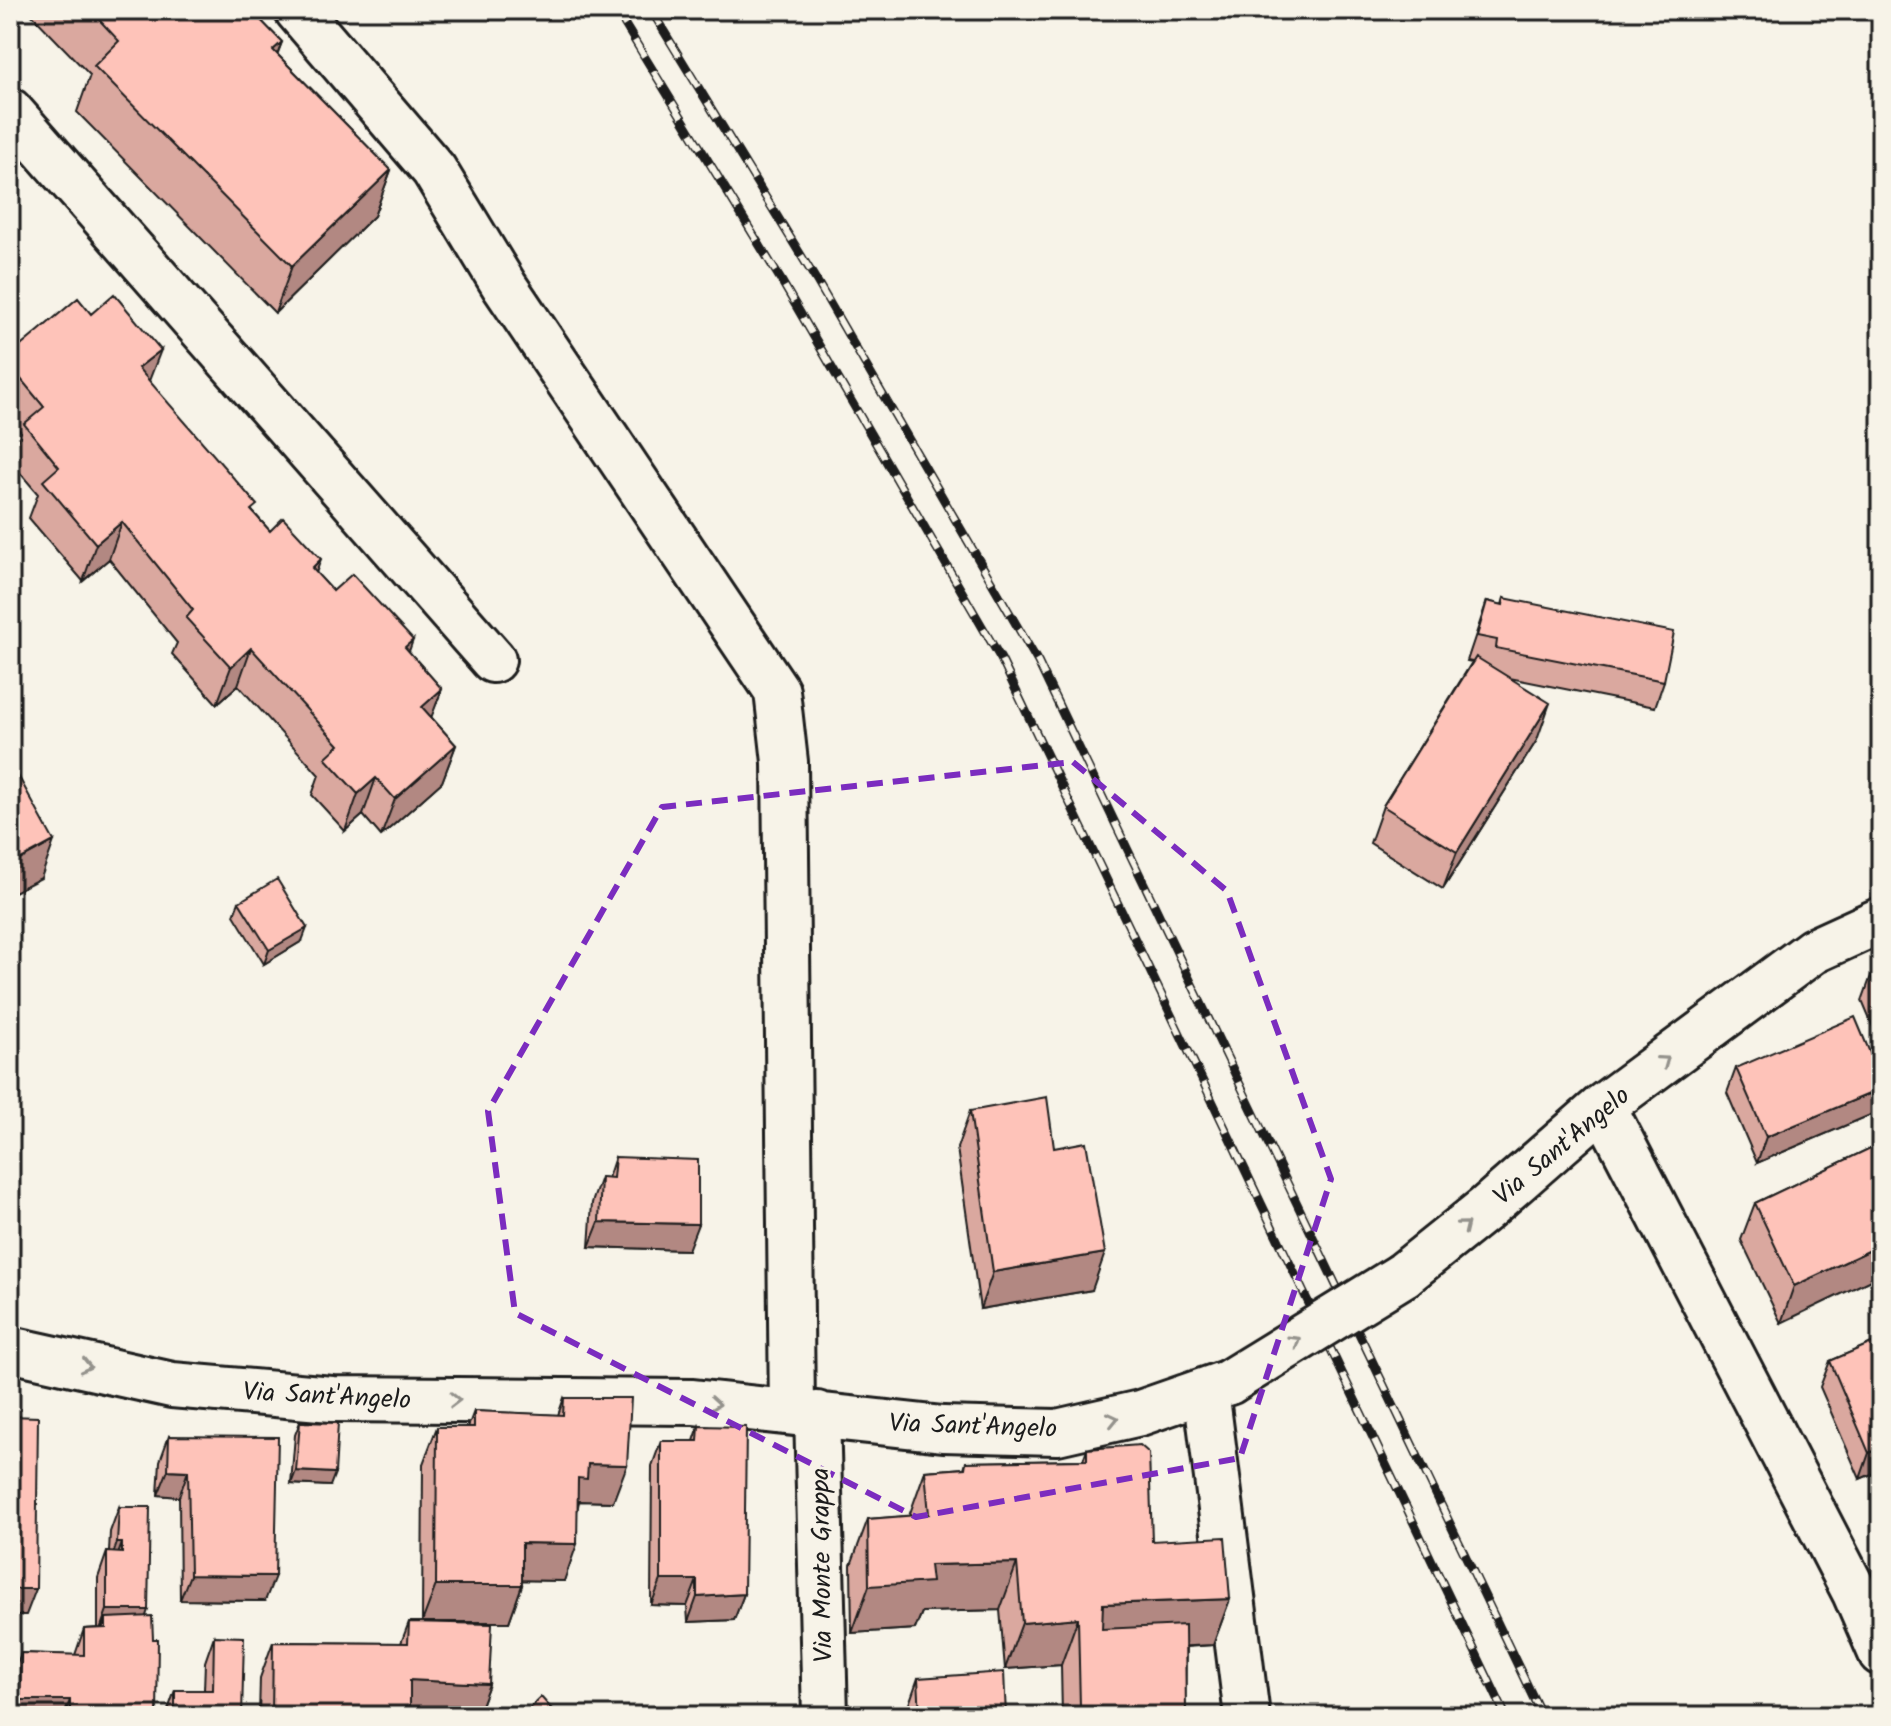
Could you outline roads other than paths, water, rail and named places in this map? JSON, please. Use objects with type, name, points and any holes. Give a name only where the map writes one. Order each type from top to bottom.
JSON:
[{"type":"street","name":"Via Monte Grappa","points":[[297,10],[434,170],[505,287],[777,691],[785,762],[805,1412],[825,1716]]},
{"type":"street","points":[[10,111],[493,660]]},
{"type":"street","name":"Via Sant'Angelo","points":[[10,1349],[172,1385],[332,1399],[693,1402],[943,1429],[1057,1432],[1140,1413],[1218,1386],[1403,1275],[1484,1210],[1603,1106],[1813,951],[1881,920]]},
{"type":"street","points":[[1603,1106],[1855,1593],[1881,1653]]},
{"type":"street","points":[[1218,1386],[1247,1716]]},
{"type":"railway","points":[[616,10],[781,280],[1001,659],[1506,1716]]},
{"type":"railway","points":[[651,10],[818,283],[1038,662],[1542,1716]]}]
